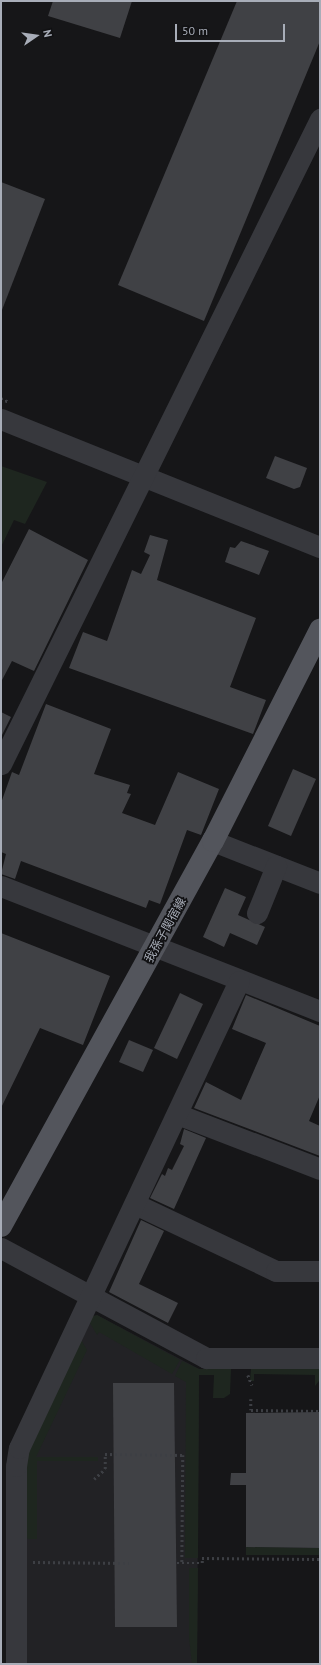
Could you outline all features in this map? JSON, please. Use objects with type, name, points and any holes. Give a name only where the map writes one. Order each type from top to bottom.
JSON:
[{"type":"main road","name":"我孫子関宿線","points":[[1,1226],[213,841],[320,630]]},
{"type":"street","points":[[1,764],[320,120]]},
{"type":"street","points":[[1,419],[320,547]]},
{"type":"street","points":[[213,841],[320,883]]},
{"type":"street","points":[[257,913],[276,866]]},
{"type":"street","points":[[1,886],[156,946],[239,981],[320,1009]]},
{"type":"street","points":[[16,1664],[18,1452],[239,981]]},
{"type":"street","points":[[177,1114],[320,1169]]},
{"type":"street","points":[[135,1204],[276,1271],[320,1271]]},
{"type":"street","points":[[1,1248],[206,1358],[320,1358]]},
{"type":"path","points":[[251,1399],[251,1410],[320,1411]]},
{"type":"path","points":[[94,1480],[105,1469],[105,1454],[182,1455],[182,1563]]},
{"type":"path","points":[[177,1563],[202,1563],[202,1558],[320,1558]]},
{"type":"path","points":[[16,1562],[129,1563]]},
{"type":"shaded area","points":[[1,466],[47,482],[25,524],[14,520],[1,547]]},
{"type":"shaded area","points":[[97,1315],[199,1369],[197,1664],[22,1664],[23,1463],[87,1318]]},
{"type":"shaded area","points":[[97,1315],[180,1360],[172,1374],[99,1332],[97,1335],[87,1318]]},
{"type":"shaded area","points":[[79,1336],[87,1350],[36,1457],[98,1457],[98,1461],[37,1461],[37,1539],[28,1539],[22,1532],[23,1463]]},
{"type":"shaded area","points":[[182,1361],[199,1369],[231,1369],[230,1394],[224,1398],[213,1398],[214,1375],[199,1375],[198,1558],[185,1558],[186,1382],[175,1376]]},
{"type":"shaded area","points":[[251,1369],[319,1369],[319,1381],[315,1386],[315,1375],[254,1374],[254,1381],[250,1381]]},
{"type":"shaded area","points":[[246,1547],[320,1548],[320,1555],[246,1555]]},
{"type":"shaded area","points":[[189,1568],[198,1568],[197,1664],[192,1664],[189,1638]]},
{"type":"building","points":[[53,1],[132,1],[120,38],[48,16]]},
{"type":"building","points":[[237,1],[320,1],[320,41],[204,321],[118,285]]},
{"type":"building","points":[[1,182],[45,199],[2,310],[1,309]]},
{"type":"building","points":[[275,456],[307,468],[300,487],[294,489],[266,478]]},
{"type":"building","points":[[29,529],[88,560],[34,671],[12,661],[1,682],[1,584]]},
{"type":"building","points":[[150,535],[168,540],[157,580],[256,618],[230,687],[266,700],[253,734],[69,668],[83,632],[107,641],[132,570],[141,574],[150,555],[144,552]]},
{"type":"building","points":[[241,541],[269,551],[259,575],[225,562],[230,547],[235,548]]},
{"type":"building","points":[[46,704],[111,729],[94,774],[130,785],[127,793],[131,794],[122,813],[155,825],[178,772],[219,789],[201,835],[187,830],[160,904],[149,900],[146,908],[21,861],[15,879],[1,874],[6,854],[1,852],[1,803],[12,772],[19,775]]},
{"type":"building","points":[[1,712],[11,717],[1,737]]},
{"type":"building","points":[[293,769],[316,779],[291,836],[268,826]]},
{"type":"building","points":[[225,888],[246,897],[238,915],[265,927],[257,945],[230,933],[224,947],[203,937]]},
{"type":"building","points":[[1,933],[110,976],[83,1045],[40,1028],[1,1108]]},
{"type":"building","points":[[180,993],[203,1004],[177,1059],[154,1048]]},
{"type":"building","points":[[246,995],[320,1026],[320,1095],[309,1121],[320,1126],[320,1156],[194,1108],[206,1082],[241,1100],[266,1043],[232,1029]]},
{"type":"building","points":[[129,1040],[153,1050],[143,1072],[119,1062]]},
{"type":"building","points":[[184,1129],[206,1138],[174,1209],[150,1198],[162,1174],[165,1176],[168,1168],[172,1170],[184,1146],[180,1144]]},
{"type":"building","points":[[141,1220],[164,1231],[139,1284],[178,1303],[168,1323],[109,1292]]},
{"type":"building","points":[[113,1383],[174,1383],[177,1627],[115,1627]]},
{"type":"building","points":[[320,1412],[320,1548],[246,1547],[246,1485],[230,1485],[231,1473],[246,1473],[246,1413]]}]
